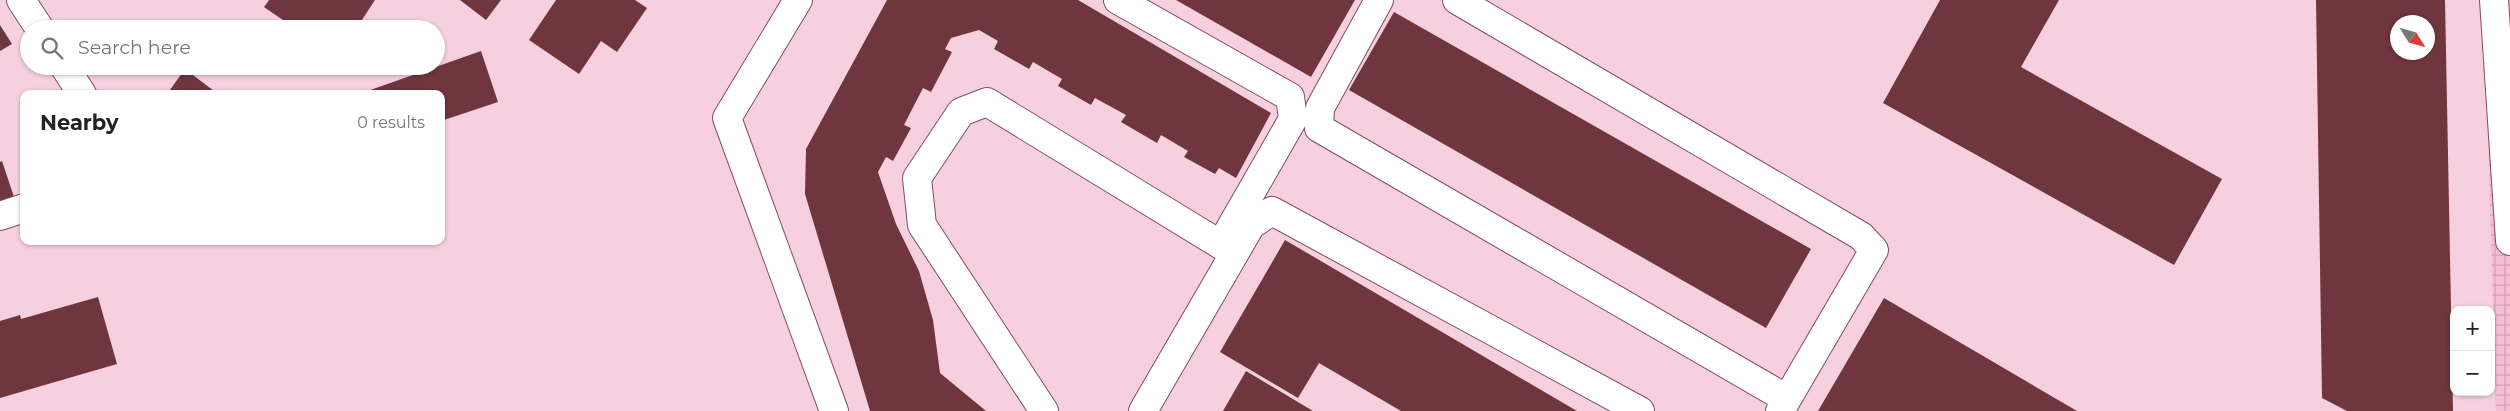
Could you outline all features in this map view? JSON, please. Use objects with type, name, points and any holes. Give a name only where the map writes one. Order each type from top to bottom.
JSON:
[{"type":"street","points":[[21,0],[34,20]]},
{"type":"street","points":[[798,0],[727,118],[834,411]]},
{"type":"street","points":[[1118,0],[1290,97],[1293,118],[1125,411]]},
{"type":"street","points":[[1379,0],[1320,108],[1319,128],[1784,405],[1874,250],[1861,236],[1457,0]]},
{"type":"street","points":[[2494,0],[2510,241]]},
{"type":"street","points":[[70,75],[79,90]]},
{"type":"street","points":[[1044,411],[922,225],[917,178],[961,112],[987,102],[1221,245]]},
{"type":"street","points":[[0,216],[20,209]]},
{"type":"street","points":[[1143,411],[1251,226],[1272,210],[1640,411]]},
{"type":"shaded area","points":[[2484,0],[2510,0],[2510,411],[2496,411],[2495,306],[2493,306]]},
{"type":"building","points":[[269,0],[375,0],[362,20],[283,20],[264,7]]},
{"type":"building","points":[[460,0],[501,0],[486,20]]},
{"type":"building","points":[[556,0],[635,0],[647,8],[617,52],[601,41],[579,74],[529,40]]},
{"type":"building","points":[[887,0],[1078,0],[1271,113],[1236,178],[1219,168],[1215,174],[1184,157],[1188,151],[1161,135],[1157,143],[1121,122],[1126,115],[1095,98],[1091,105],[1058,86],[1062,79],[1033,62],[1029,69],[994,49],[998,41],[979,30],[951,38],[945,49],[952,52],[931,92],[923,88],[904,125],[911,128],[893,161],[886,157],[878,172],[896,224],[919,271],[933,320],[940,373],[986,411],[870,411],[805,194],[806,149]]},
{"type":"building","points":[[1176,0],[1355,0],[1311,77]]},
{"type":"building","points":[[1940,0],[2059,0],[2021,67],[2222,179],[2174,265],[1883,103]]},
{"type":"building","points":[[2316,0],[2445,0],[2451,306],[2450,396],[2453,396],[2453,411],[2347,411],[2322,398]]},
{"type":"building","points":[[1394,12],[1811,249],[1766,328],[1349,90]]},
{"type":"building","points":[[0,25],[12,44],[0,51]]},
{"type":"building","points":[[481,51],[498,102],[445,120],[445,90],[370,90],[413,75],[445,75],[445,64]]},
{"type":"building","points":[[181,75],[193,75],[213,90],[170,90]]},
{"type":"building","points":[[2,161],[14,197],[0,202],[0,162]]},
{"type":"building","points":[[1285,240],[1577,411],[1401,411],[1319,363],[1298,398],[1220,352]]},
{"type":"building","points":[[98,297],[117,364],[0,398],[0,321],[20,315],[21,319]]},
{"type":"building","points":[[1884,298],[2077,411],[1818,411]]},
{"type":"building","points":[[1246,371],[1313,411],[1223,411]]}]
